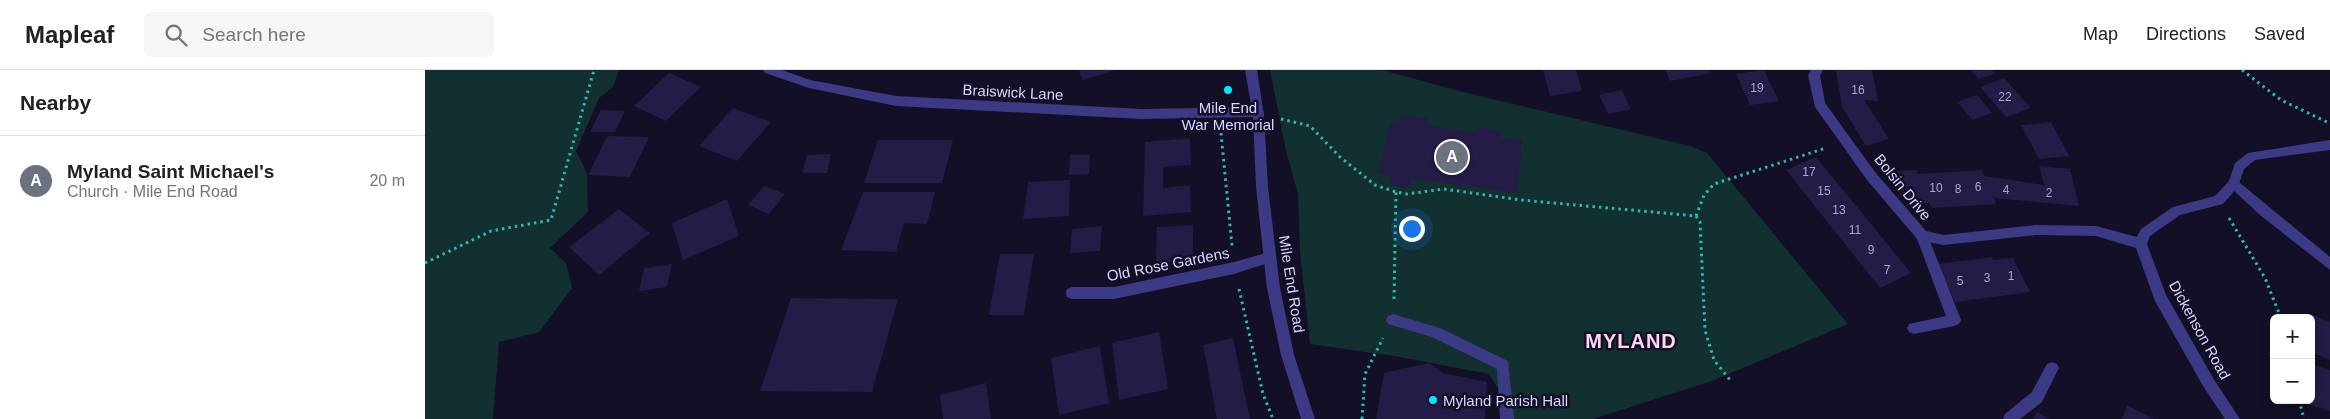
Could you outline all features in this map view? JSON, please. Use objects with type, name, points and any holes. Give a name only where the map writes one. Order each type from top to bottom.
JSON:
[{"type":"street","name":"Braiswick Lane","points":[[769,70],[809,84],[896,101],[1141,114],[1259,112]]},
{"type":"street","name":"Mile End Road","points":[[1251,70],[1259,112],[1259,152],[1270,257],[1293,381],[1308,419]]},
{"type":"street","name":"Bolsin Drive","points":[[1817,70],[1815,75],[1819,104],[1871,176],[1922,236],[1944,240],[2036,230],[2096,231],[2141,244]]},
{"type":"street","points":[[2141,244],[2145,233],[2177,212],[2219,200],[2234,183],[2239,166],[2252,156],[2330,145]]},
{"type":"street","points":[[2234,183],[2330,264]]},
{"type":"street","points":[[1914,328],[1954,320],[1922,236]]},
{"type":"street","name":"Dickenson Road","points":[[2141,244],[2160,297],[2208,382],[2233,419]]},
{"type":"street","name":"Old Rose Gardens","points":[[1072,293],[1114,293],[1234,268],[1270,257]]},
{"type":"street","points":[[1393,320],[1435,332],[1503,365],[1507,419]]},
{"type":"street","points":[[2010,419],[2037,397],[2053,368]]},
{"type":"path","points":[[425,263],[491,231],[551,220],[594,70]]},
{"type":"path","points":[[2241,70],[2281,100],[2330,124]]},
{"type":"path","points":[[1259,112],[1310,126],[1341,157],[1375,184],[1396,192],[1407,194],[1444,190],[1521,200],[1696,216]]},
{"type":"path","points":[[1696,216],[1704,195],[1714,184],[1846,142]]},
{"type":"path","points":[[2219,200],[2244,246],[2265,278],[2279,314]]},
{"type":"path","points":[[1696,216],[1700,222],[1705,330],[1714,360],[1730,380]]},
{"type":"path","points":[[2300,404],[2304,419]]},
{"type":"green space","points":[[425,70],[619,70],[613,87],[599,98],[576,151],[587,173],[588,212],[550,248],[566,263],[572,288],[539,332],[499,342],[493,419],[425,419]]},
{"type":"green space","points":[[1270,70],[1382,70],[1459,91],[1690,146],[1707,153],[1848,324],[1712,381],[1593,419],[1504,419],[1504,398],[1489,374],[1394,356],[1310,344],[1300,252],[1298,194],[1286,151]]},
{"type":"building","points":[[1079,70],[1115,70],[1083,80]]},
{"type":"building","points":[[1543,70],[1576,70],[1582,91],[1550,96]]},
{"type":"building","points":[[1665,70],[1709,70],[1711,73],[1670,81]]},
{"type":"building","points":[[1764,70],[1779,101],[1750,105],[1736,74]]},
{"type":"building","points":[[1836,70],[1872,70],[1878,101],[1864,100],[1889,139],[1866,146],[1842,107]]},
{"type":"building","points":[[1971,70],[1992,70],[1995,74],[1978,79]]},
{"type":"building","points":[[669,73],[701,87],[666,121],[634,106]]},
{"type":"building","points":[[2004,78],[2031,108],[2006,117],[1980,87]]},
{"type":"building","points":[[1622,90],[1631,109],[1608,114],[1599,95]]},
{"type":"building","points":[[1977,95],[1992,113],[1972,120],[1957,102]]},
{"type":"building","points":[[733,108],[771,122],[737,161],[699,146]]},
{"type":"building","points":[[601,110],[625,111],[615,132],[590,132]]},
{"type":"building","points":[[1400,115],[1428,119],[1427,125],[1476,133],[1478,127],[1501,131],[1500,138],[1522,140],[1517,193],[1411,178],[1410,188],[1389,185],[1391,176],[1379,174],[1390,122],[1398,123]]},
{"type":"building","points":[[2051,122],[2069,156],[2039,159],[2021,125]]},
{"type":"building","points":[[607,136],[649,137],[630,177],[588,175]]},
{"type":"building","points":[[1190,138],[1191,165],[1163,167],[1163,188],[1190,185],[1191,212],[1143,216],[1145,142]]},
{"type":"building","points":[[878,140],[953,140],[942,183],[864,183]]},
{"type":"building","points":[[831,154],[827,173],[802,173],[807,155]]},
{"type":"building","points":[[1090,154],[1089,174],[1069,175],[1070,155]]},
{"type":"building","points":[[1816,157],[1911,273],[1880,288],[1786,170]]},
{"type":"building","points":[[2039,166],[2070,169],[2079,206],[1994,198],[1996,204],[1932,208],[1929,203],[1910,204],[1897,171],[1917,170],[1918,174],[1982,170],[1984,176],[2044,185]]},
{"type":"building","points":[[1070,180],[1069,216],[1023,219],[1028,182]]},
{"type":"building","points":[[764,186],[785,194],[769,214],[748,205]]},
{"type":"building","points":[[863,192],[935,192],[927,224],[904,223],[896,252],[841,250]]},
{"type":"building","points":[[727,199],[739,236],[683,260],[672,223]]},
{"type":"building","points":[[619,209],[650,233],[599,275],[569,247]]},
{"type":"building","points":[[1193,225],[1193,262],[1156,264],[1157,227]]},
{"type":"building","points":[[1102,226],[1100,251],[1070,253],[1072,229]]},
{"type":"building","points":[[1000,254],[1034,254],[1024,315],[989,315]]},
{"type":"building","points":[[1992,257],[1993,260],[2013,258],[2030,292],[1955,302],[1938,264]]},
{"type":"building","points":[[672,264],[667,287],[639,291],[644,268]]},
{"type":"building","points":[[791,298],[898,299],[872,392],[760,391]]},
{"type":"building","points":[[2315,316],[2330,322],[2330,360],[2315,354]]},
{"type":"building","points":[[1159,332],[1168,389],[1119,400],[1112,343]]},
{"type":"building","points":[[1233,338],[1250,419],[1217,419],[1203,345]]},
{"type":"building","points":[[1100,346],[1109,403],[1059,415],[1051,358]]},
{"type":"building","name":"Myland Parish Hall","points":[[1429,363],[1443,373],[1487,382],[1485,419],[1376,419],[1384,373]]},
{"type":"building","points":[[2315,365],[2330,370],[2330,411],[2307,404],[2315,404]]},
{"type":"building","points":[[986,383],[991,419],[943,419],[940,395]]},
{"type":"building","points":[[2127,405],[2154,419],[2122,419]]},
{"type":"building","points":[[2037,412],[2049,419],[2033,419]]},
{"type":"place","name":"Mile End War Memorial","points":[[1228,90]]},
{"type":"place","name":"Myland Saint Michael's","points":[[1452,157]]},
{"type":"place","name":"Myland Parish Hall","points":[[1433,400]]},
{"type":"district","name":"MYLAND","points":[[1631,341]]}]
